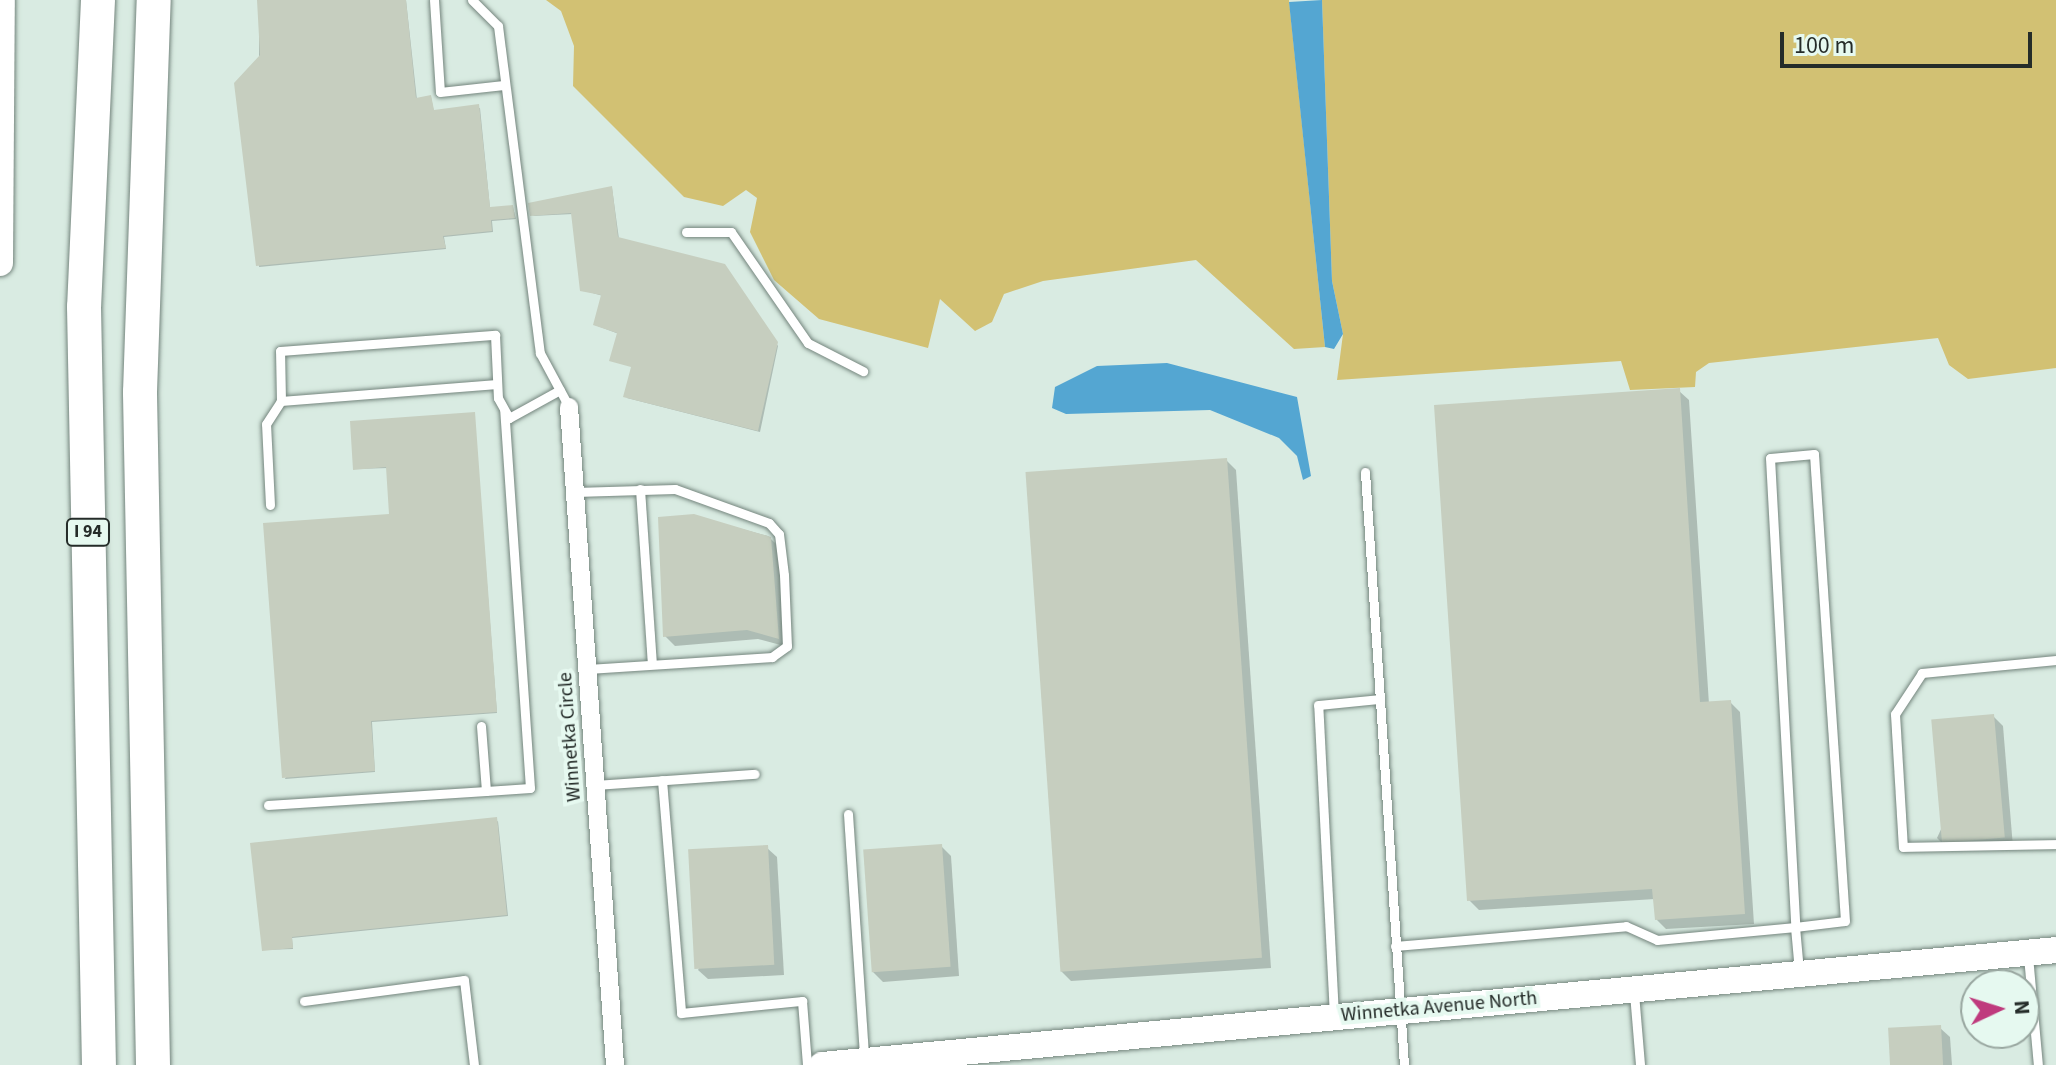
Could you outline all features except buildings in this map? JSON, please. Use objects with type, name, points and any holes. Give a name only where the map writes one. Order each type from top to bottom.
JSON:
[{"type":"highway","points":[[84,0],[84,307]]},
{"type":"highway","name":"I 94","points":[[98,0],[84,307],[99,1065]]},
{"type":"highway","points":[[153,1065],[140,392],[146,78],[154,0]]},
{"type":"highway","points":[[146,78],[171,0]]},
{"type":"street","points":[[0,263],[2,0]]},
{"type":"street","name":"Winnetka Circle","points":[[569,407],[615,1065]]},
{"type":"street","name":"Winnetka Avenue North","points":[[831,1065],[956,1059],[1334,1017],[2056,950]]},
{"type":"lane","points":[[434,0],[440,92],[504,85]]},
{"type":"lane","points":[[472,0],[498,26],[526,280],[540,353],[569,407]]},
{"type":"lane","points":[[686,232],[731,232],[808,343],[863,371]]},
{"type":"lane","points":[[268,805],[530,788],[495,335],[280,351],[281,401],[266,424],[270,505]]},
{"type":"lane","points":[[281,401],[497,384]]},
{"type":"lane","points":[[503,408],[509,418],[560,390]]},
{"type":"lane","points":[[1395,946],[1626,926],[1657,940],[1795,927],[1845,921],[1814,454],[1770,458],[1795,927],[1800,974]]},
{"type":"lane","points":[[1365,472],[1404,1065]]},
{"type":"lane","points":[[640,489],[652,664]]},
{"type":"lane","points":[[575,492],[675,489],[769,523],[779,534],[784,575],[787,646],[772,657],[588,669]]},
{"type":"lane","points":[[2056,660],[1922,673],[1895,714],[1903,847],[2056,844]]},
{"type":"lane","points":[[1334,1017],[1318,705],[1379,699]]},
{"type":"lane","points":[[481,726],[486,791]]},
{"type":"lane","points":[[596,785],[755,774]]},
{"type":"lane","points":[[662,780],[681,1013],[802,1001],[807,1065]]},
{"type":"lane","points":[[848,814],[865,1061]]},
{"type":"lane","points":[[2028,952],[2038,1065]]},
{"type":"lane","points":[[304,1001],[464,980],[474,1065]]},
{"type":"lane","points":[[1634,989],[1640,1065]]},
{"type":"shaded area","points":[[546,0],[1289,0],[1325,347],[1294,349],[1196,260],[1043,281],[1004,294],[992,322],[975,331],[940,299],[928,348],[819,319],[774,280],[750,232],[757,198],[746,190],[723,206],[684,197],[573,86],[574,46],[561,11]]},
{"type":"shaded area","points":[[1322,0],[2056,0],[2056,368],[1968,379],[1949,365],[1938,338],[1709,363],[1696,372],[1695,387],[1630,390],[1621,361],[1337,380],[1343,334],[1332,281]]},
{"type":"water","points":[[1322,0],[1332,281],[1343,334],[1334,349],[1325,347],[1289,2]]},
{"type":"water","points":[[1167,363],[1297,397],[1311,476],[1303,480],[1297,456],[1279,438],[1210,410],[1066,414],[1052,408],[1055,387],[1097,366]]}]
